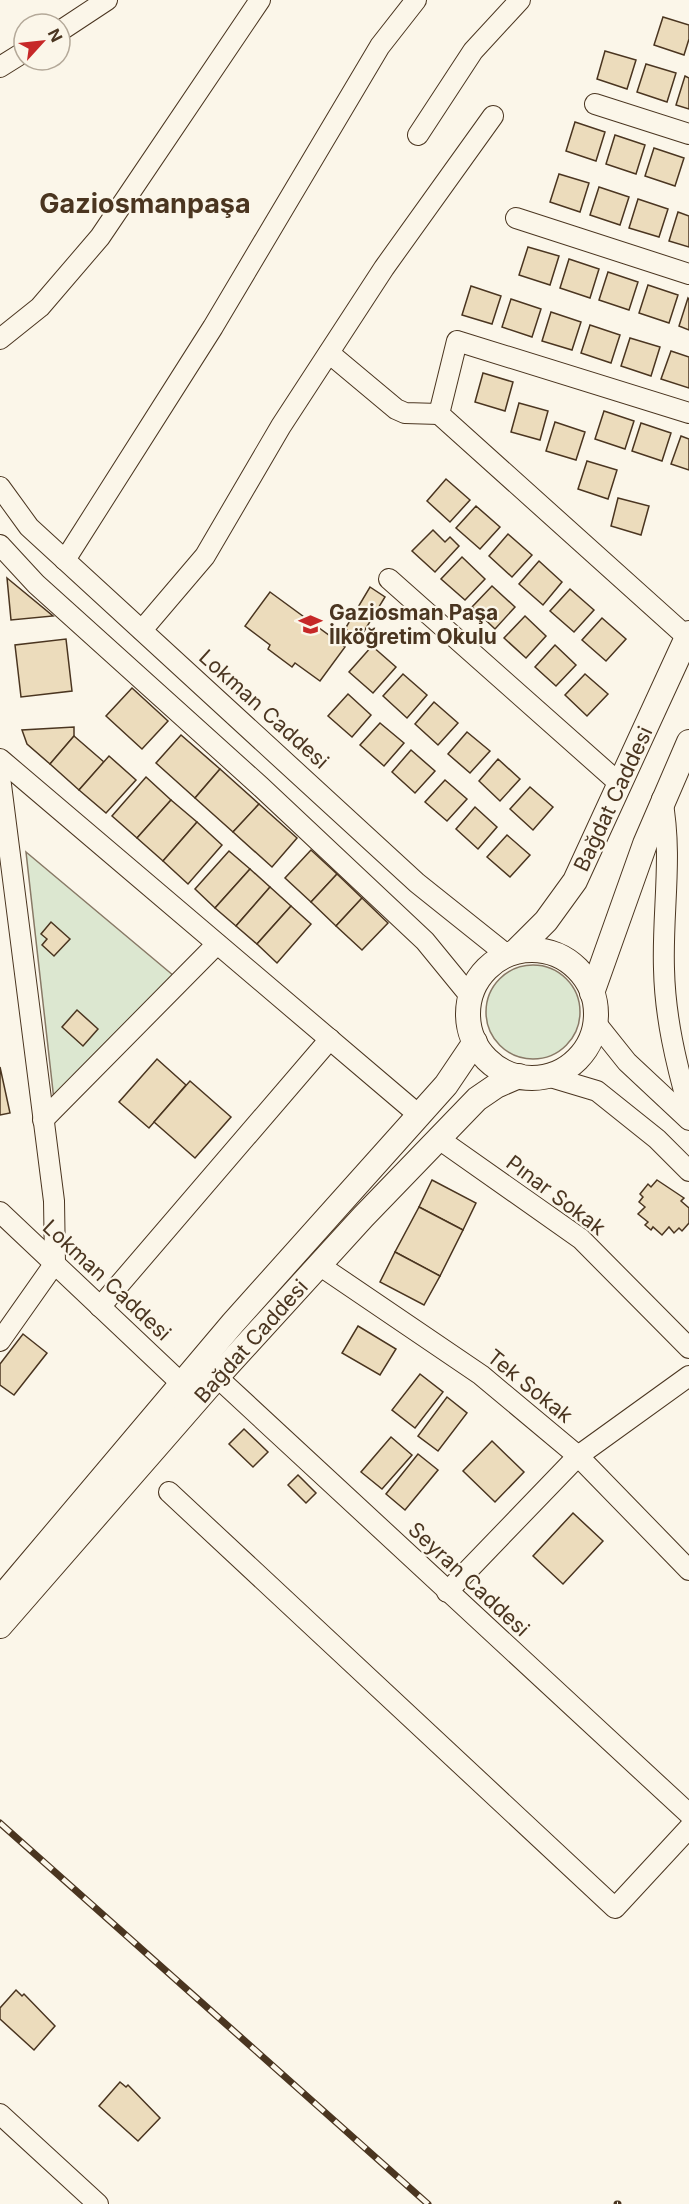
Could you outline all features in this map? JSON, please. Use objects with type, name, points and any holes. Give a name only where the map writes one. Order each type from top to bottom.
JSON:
[{"type":"main road","name":"Bağdat Caddesi","points":[[512,953],[546,921],[575,881],[688,635]]},
{"type":"main road","points":[[592,993],[662,799],[689,742]]},
{"type":"main road","points":[[545,951],[562,958],[584,976],[592,993],[595,1022],[590,1040],[580,1056],[565,1068],[548,1076],[519,1076],[493,1064],[475,1042],[469,1024],[470,996],[484,971],[512,953],[545,951]]},
{"type":"main road","name":"Bağdat Caddesi","points":[[0,1599],[182,1384],[420,1116],[446,1085],[475,1042]]},
{"type":"main road","name":"Bağdat Caddesi","points":[[0,1626],[217,1377],[319,1265],[487,1092],[519,1076]]},
{"type":"street","points":[[72,23],[107,0]]},
{"type":"street","points":[[0,339],[40,307],[100,237],[260,0]]},
{"type":"street","points":[[65,561],[213,327],[380,46],[416,0]]},
{"type":"street","points":[[418,135],[473,51],[520,0]]},
{"type":"street","points":[[595,104],[689,134]]},
{"type":"street","points":[[142,630],[205,555],[281,426],[384,268],[493,116]]},
{"type":"street","points":[[516,218],[689,274]]},
{"type":"street","points":[[439,414],[457,341],[689,413]]},
{"type":"street","points":[[329,353],[396,409],[405,413],[439,414],[688,635]]},
{"type":"street","name":"Lokman Caddesi","points":[[0,487],[29,527],[417,883],[512,953]]},
{"type":"street","points":[[0,545],[36,584],[408,924],[441,958],[470,996]]},
{"type":"street","points":[[389,579],[620,784]]},
{"type":"street","points":[[0,759],[420,1116]]},
{"type":"street","points":[[0,777],[54,1201],[55,1263],[0,1341]]},
{"type":"street","points":[[662,799],[668,830],[664,931],[665,993],[671,1038],[689,1109]]},
{"type":"street","points":[[43,1120],[217,944]]},
{"type":"street","points":[[595,1022],[627,1062],[689,1120]]},
{"type":"street","points":[[100,1307],[330,1039]]},
{"type":"street","points":[[548,1076],[585,1085],[604,1095],[689,1171]]},
{"type":"street","name":"Pınar Sokak","points":[[439,1139],[581,1239],[689,1348]]},
{"type":"street","name":"Lokman Caddesi","points":[[0,1212],[182,1384]]},
{"type":"street","name":"Tek Sokak","points":[[319,1265],[481,1375],[578,1456],[689,1570]]},
{"type":"street","points":[[447,1592],[578,1456],[689,1376]]},
{"type":"street","name":"Seyran Caddesi","points":[[217,1377],[689,1814]]},
{"type":"street","points":[[169,1492],[615,1908],[689,1828]]},
{"type":"street","points":[[0,2114],[98,2204]]},
{"type":"green space","points":[[26,852],[174,976],[55,1109]]},
{"type":"green space","points":[[533,965],[551,968],[566,979],[577,994],[580,1012],[577,1030],[566,1045],[551,1056],[533,1059],[515,1056],[500,1045],[489,1030],[486,1012],[489,994],[500,979],[515,968]]},
{"type":"building","points":[[663,17],[689,25],[689,39],[684,55],[654,45]]},
{"type":"building","points":[[605,51],[636,60],[627,89],[597,79]]},
{"type":"building","points":[[646,64],[676,73],[667,102],[637,92]]},
{"type":"building","points":[[685,76],[689,78],[689,109],[676,105]]},
{"type":"building","points":[[575,122],[605,132],[596,161],[566,151]]},
{"type":"building","points":[[615,135],[645,145],[636,174],[606,164]]},
{"type":"building","points":[[654,148],[684,158],[675,186],[645,176]]},
{"type":"building","points":[[559,174],[589,183],[580,212],[550,202]]},
{"type":"building","points":[[599,187],[629,197],[620,225],[590,215]]},
{"type":"building","points":[[638,199],[668,209],[659,237],[629,228]]},
{"type":"building","points":[[678,212],[689,216],[689,247],[669,241]]},
{"type":"building","points":[[528,247],[559,256],[550,285],[519,275]]},
{"type":"building","points":[[569,259],[599,269],[590,298],[560,288]]},
{"type":"building","points":[[608,272],[638,282],[629,310],[599,300]]},
{"type":"building","points":[[648,285],[678,295],[669,323],[639,313]]},
{"type":"building","points":[[471,286],[501,296],[492,324],[462,315]]},
{"type":"building","points":[[511,299],[541,309],[532,337],[502,327]]},
{"type":"building","points":[[689,299],[689,330],[679,326]]},
{"type":"building","points":[[551,312],[581,322],[572,350],[542,341]]},
{"type":"building","points":[[590,325],[620,335],[611,363],[581,353]]},
{"type":"building","points":[[630,338],[660,347],[651,376],[621,366]]},
{"type":"building","points":[[671,351],[689,357],[689,388],[661,379]]},
{"type":"building","points":[[483,373],[513,382],[505,411],[475,402]]},
{"type":"building","points":[[519,403],[548,411],[540,440],[511,432]]},
{"type":"building","points":[[604,411],[634,421],[625,449],[595,439]]},
{"type":"building","points":[[555,422],[585,432],[576,460],[546,451]]},
{"type":"building","points":[[641,423],[671,433],[662,461],[632,451]]},
{"type":"building","points":[[681,436],[689,439],[689,470],[671,464]]},
{"type":"building","points":[[587,461],[617,470],[608,499],[578,489]]},
{"type":"building","points":[[446,479],[470,500],[450,522],[427,501]]},
{"type":"building","points":[[618,498],[649,506],[641,535],[611,526]]},
{"type":"building","points":[[476,506],[500,527],[480,549],[456,528]]},
{"type":"building","points":[[433,530],[445,542],[450,537],[459,546],[435,572],[412,551]]},
{"type":"building","points":[[508,534],[532,555],[512,577],[489,556]]},
{"type":"building","points":[[462,557],[485,579],[465,600],[441,579]]},
{"type":"building","points":[[539,561],[562,582],[543,605],[519,584]]},
{"type":"building","points":[[7,578],[53,616],[11,620]]},
{"type":"building","points":[[492,586],[515,607],[495,629],[472,607]]},
{"type":"building","points":[[370,587],[385,597],[360,638],[345,629]]},
{"type":"building","points":[[570,589],[594,610],[574,632],[550,611]]},
{"type":"building","points":[[270,592],[345,647],[320,681],[295,663],[292,667],[268,649],[270,645],[245,626]]},
{"type":"building","points":[[525,616],[546,636],[526,658],[504,638]]},
{"type":"building","points":[[602,618],[626,639],[606,661],[582,640]]},
{"type":"building","points":[[66,639],[72,691],[21,697],[15,645]]},
{"type":"building","points":[[555,645],[576,665],[556,686],[535,667]]},
{"type":"building","points":[[372,646],[396,667],[373,693],[349,672]]},
{"type":"building","points":[[403,674],[427,695],[407,718],[383,696]]},
{"type":"building","points":[[585,674],[608,694],[587,716],[565,695]]},
{"type":"building","points":[[132,688],[168,721],[142,749],[106,716]]},
{"type":"building","points":[[348,694],[371,715],[352,737],[328,716]]},
{"type":"building","points":[[434,702],[458,723],[438,745],[415,724]]},
{"type":"building","points":[[380,723],[404,743],[384,766],[360,745]]},
{"type":"building","points":[[74,727],[74,736],[50,764],[27,744],[22,730]]},
{"type":"building","points":[[467,732],[490,751],[470,773],[448,754]]},
{"type":"building","points":[[181,735],[220,769],[195,798],[156,763]]},
{"type":"building","points":[[74,736],[104,762],[79,790],[50,764]]},
{"type":"building","points":[[411,750],[435,771],[415,793],[392,772]]},
{"type":"building","points":[[109,756],[136,780],[106,813],[79,790]]},
{"type":"building","points":[[498,759],[520,779],[500,801],[479,781]]},
{"type":"building","points":[[220,769],[259,804],[233,832],[195,798]]},
{"type":"building","points":[[146,777],[171,800],[137,838],[112,816]]},
{"type":"building","points":[[445,780],[467,799],[447,821],[425,802]]},
{"type":"building","points":[[530,787],[553,807],[533,830],[510,809]]},
{"type":"building","points":[[171,800],[197,822],[163,861],[137,838]]},
{"type":"building","points":[[259,804],[297,838],[272,867],[233,832]]},
{"type":"building","points":[[475,807],[497,827],[478,849],[456,829]]},
{"type":"building","points":[[197,822],[222,845],[188,884],[163,861]]},
{"type":"building","points":[[507,835],[530,855],[510,877],[487,857]]},
{"type":"building","points":[[311,850],[337,874],[311,902],[285,878]]},
{"type":"building","points":[[229,851],[250,869],[215,908],[195,889]]},
{"type":"building","points":[[250,869],[270,887],[236,926],[215,908]]},
{"type":"building","points":[[337,874],[362,898],[336,926],[311,902]]},
{"type":"building","points":[[270,887],[291,906],[257,944],[236,926]]},
{"type":"building","points":[[362,898],[388,923],[362,950],[336,926]]},
{"type":"building","points":[[291,906],[311,924],[277,963],[257,944]]},
{"type":"building","points":[[51,922],[70,939],[54,956],[42,945],[47,939],[41,934]]},
{"type":"building","points":[[77,1010],[98,1029],[83,1046],[62,1027]]},
{"type":"building","points":[[157,1059],[186,1085],[149,1128],[119,1102]]},
{"type":"building","points":[[0,1067],[10,1113],[0,1115]]},
{"type":"building","points":[[190,1081],[231,1117],[195,1158],[154,1122]]},
{"type":"building","points":[[432,1180],[476,1203],[463,1230],[419,1207]]},
{"type":"building","points":[[657,1180],[684,1198],[681,1201],[689,1208],[689,1223],[682,1231],[679,1228],[674,1233],[669,1227],[662,1235],[653,1227],[651,1230],[645,1225],[648,1222],[638,1214],[645,1207],[639,1202],[643,1197],[640,1194],[648,1184],[651,1187]]},
{"type":"building","points":[[419,1207],[463,1230],[440,1276],[395,1252]]},
{"type":"building","points":[[395,1252],[440,1276],[424,1305],[380,1282]]},
{"type":"building","points":[[358,1326],[396,1349],[380,1375],[342,1353]]},
{"type":"building","points":[[23,1334],[47,1353],[14,1395],[0,1385],[0,1364]]},
{"type":"building","points":[[420,1374],[443,1392],[415,1428],[392,1410]]},
{"type":"building","points":[[447,1397],[467,1413],[438,1451],[418,1436]]},
{"type":"building","points":[[244,1429],[268,1452],[253,1467],[229,1444]]},
{"type":"building","points":[[391,1437],[412,1455],[382,1489],[361,1472]]},
{"type":"building","points":[[492,1441],[524,1472],[495,1502],[463,1471]]},
{"type":"building","points":[[418,1454],[438,1470],[405,1510],[386,1494]]},
{"type":"building","points":[[298,1475],[316,1493],[306,1503],[288,1485]]},
{"type":"building","points":[[573,1513],[603,1541],[563,1584],[533,1556]]},
{"type":"building","points":[[16,1990],[22,1996],[24,1994],[55,2026],[34,2050],[0,2019],[0,2008]]},
{"type":"building","points":[[120,2082],[126,2087],[128,2085],[160,2118],[138,2141],[99,2106]]},
{"type":"railway","points":[[0,1823],[428,2204]]},
{"type":"place","name":"Gaziosman Paşa İlköğretim Okulu","points":[[311,624]]},
{"type":"district","name":"Gaziosmanpaşa","points":[[145,203]]}]
